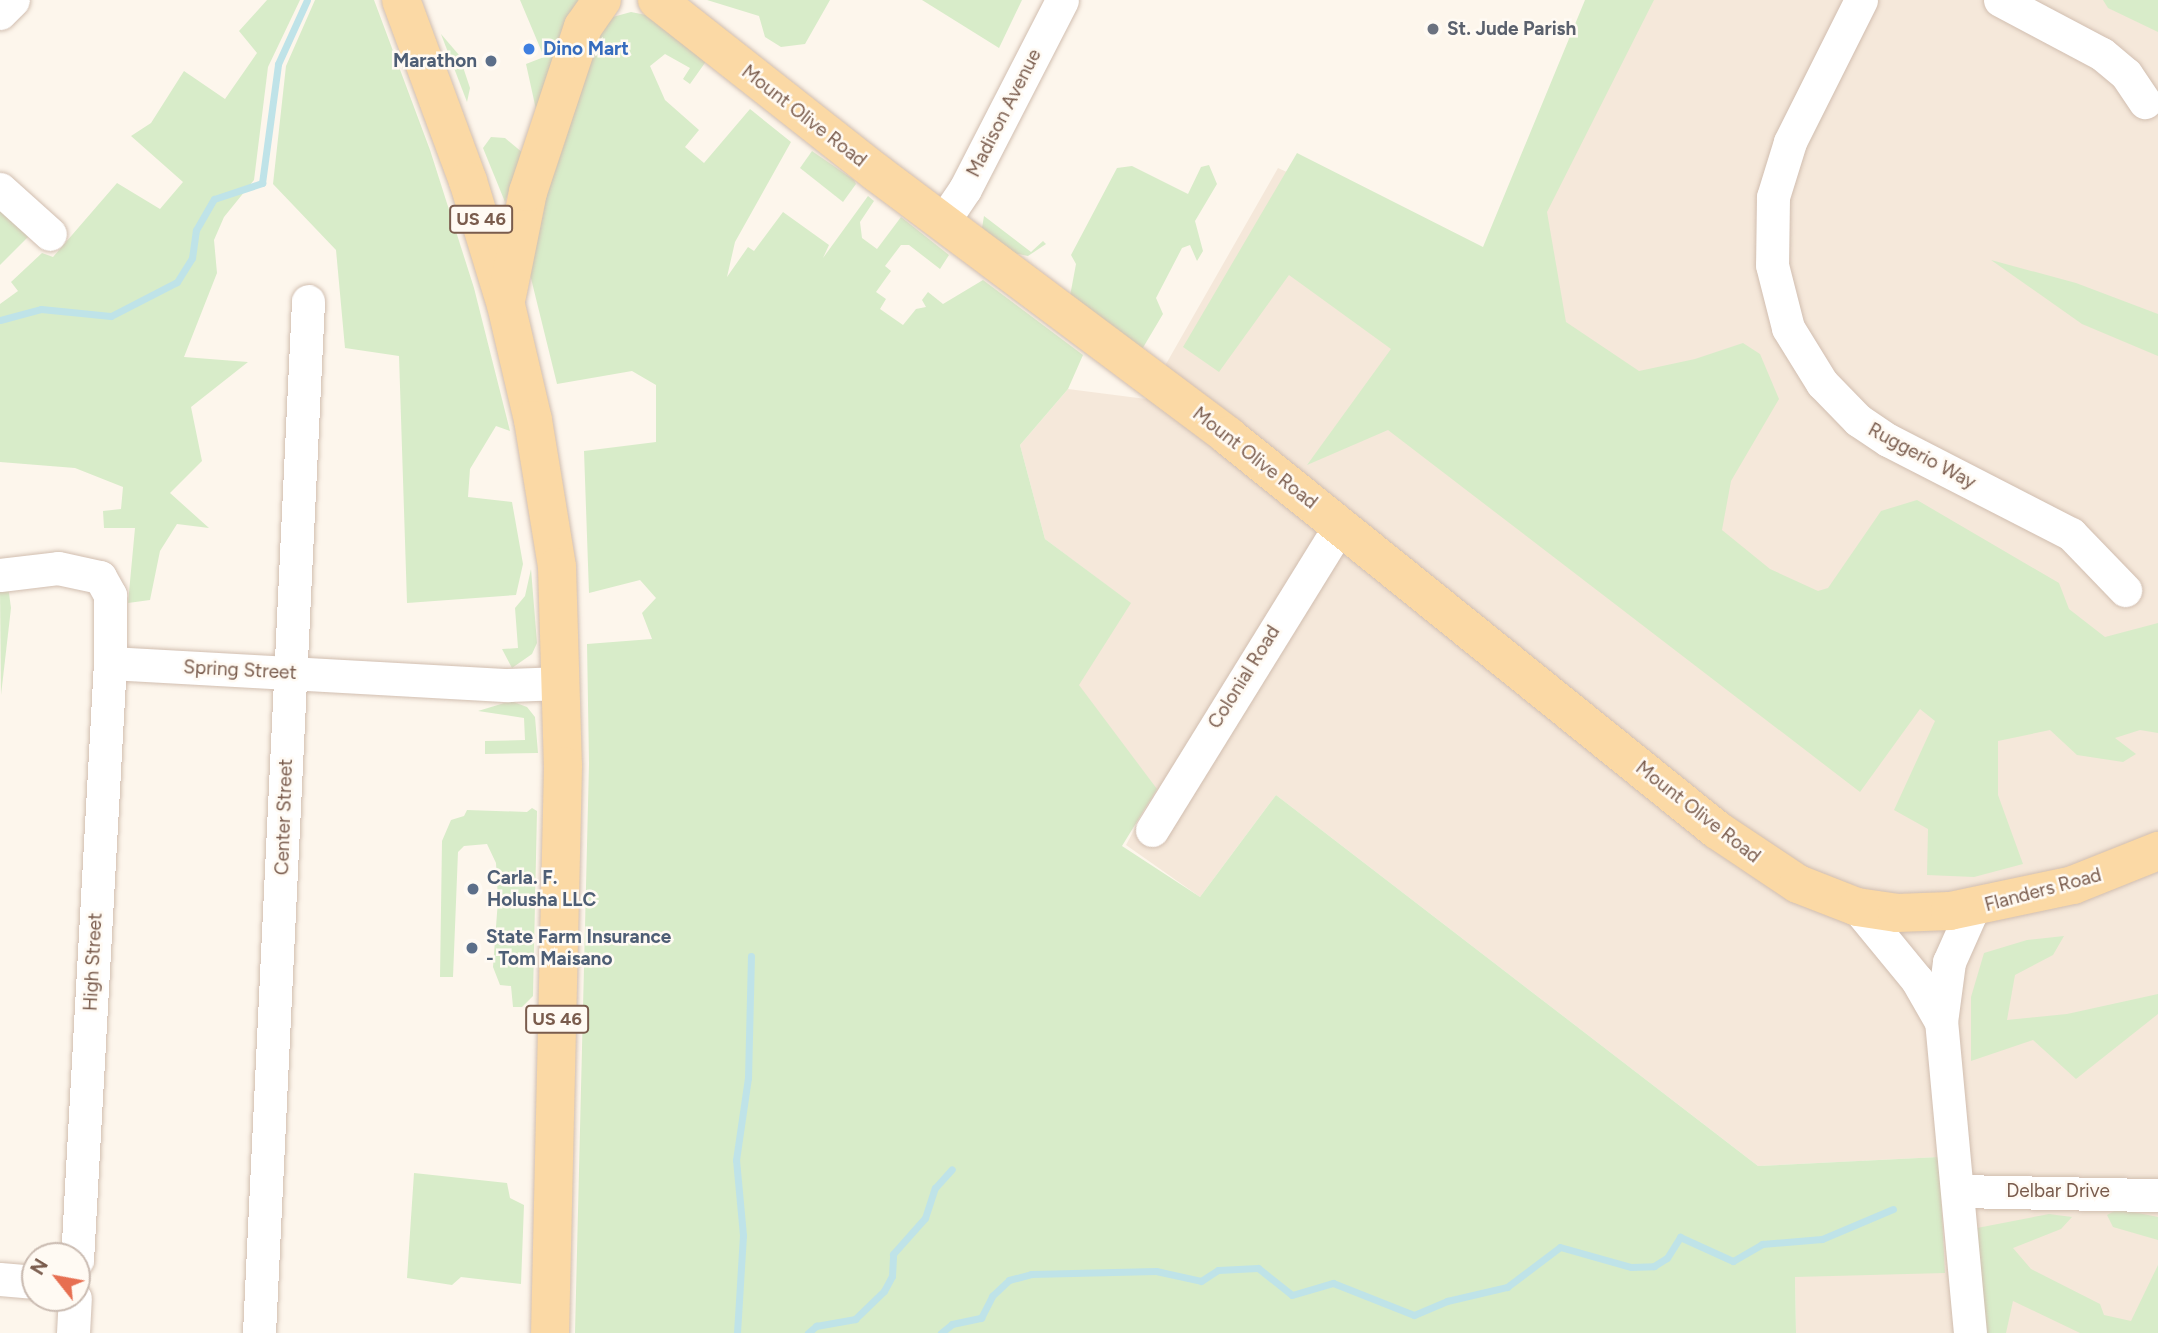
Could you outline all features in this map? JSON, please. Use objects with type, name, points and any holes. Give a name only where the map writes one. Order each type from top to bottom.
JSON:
[{"type":"main road","name":"US 46","points":[[401,0],[468,181],[506,305],[550,519],[562,683],[550,1333]]},
{"type":"main road","points":[[506,305],[528,192],[583,27],[602,0]]},
{"type":"main road","name":"Mount Olive Road","points":[[657,0],[942,223],[1139,367],[1735,844],[1798,884],[1857,907],[1924,913]]},
{"type":"main road","name":"Flanders Road","points":[[1924,913],[1973,908],[2087,881],[2158,851]]},
{"type":"street","points":[[0,13],[13,0]]},
{"type":"street","name":"Madison Avenue","points":[[942,223],[965,189],[1062,0]]},
{"type":"street","name":"Ruggerio Way","points":[[1860,0],[1790,142],[1773,197],[1772,265],[1788,328],[1822,383],[1858,420],[1888,440],[2071,534],[2125,590]]},
{"type":"street","points":[[2000,0],[2102,54],[2126,74],[2145,102]]},
{"type":"street","points":[[0,189],[50,234]]},
{"type":"street","name":"Center Street","points":[[259,1333],[308,301]]},
{"type":"street","name":"Colonial Road","points":[[1152,830],[1340,526]]},
{"type":"street","points":[[0,575],[58,568],[100,577],[110,595],[110,663]]},
{"type":"street","name":"Spring Street","points":[[110,663],[508,685],[562,683]]},
{"type":"street","name":"High Street","points":[[78,1242],[110,663]]},
{"type":"street","name":"Mount Olive Road","points":[[1857,907],[1917,980],[1941,1022]]},
{"type":"street","name":"Mount Olive Road","points":[[1970,1333],[1959,1191],[1941,1022],[1949,962],[1973,908]]},
{"type":"street","name":"Delbar Drive","points":[[1959,1191],[2158,1195]]},
{"type":"street","points":[[0,1279],[21,1281]]},
{"type":"street","points":[[73,1333],[74,1312]]},
{"type":"shaded area","points":[[1633,0],[2158,0],[2158,1333],[1796,1333],[1795,1277],[1939,1157],[1758,1166],[1276,795],[1200,897],[1126,845],[1156,789],[1078,685],[1130,603],[1045,539],[1020,445],[1068,389],[1146,399],[1278,168],[1483,261]]},
{"type":"green space","points":[[267,0],[300,0],[268,67],[254,180],[224,217],[214,240],[217,273],[184,357],[248,362],[191,407],[202,461],[170,493],[209,528],[177,524],[160,551],[150,600],[128,603],[135,528],[104,528],[103,511],[121,509],[123,487],[75,468],[0,462],[0,304],[18,291],[11,282],[42,253],[53,257],[117,183],[160,209],[183,182],[131,136],[151,123],[184,71],[225,99],[257,53],[239,31]]},
{"type":"green space","points":[[315,0],[374,0],[430,150],[474,288],[510,431],[496,426],[470,469],[468,497],[512,502],[523,564],[516,595],[407,603],[399,356],[345,348],[336,250],[273,184],[286,66]]},
{"type":"green space","points":[[520,0],[579,0],[537,114],[526,64],[544,57]]},
{"type":"green space","points":[[707,0],[830,0],[805,44],[781,47],[765,37],[759,16]]},
{"type":"green space","points":[[922,0],[1022,0],[999,48]]},
{"type":"green space","points":[[1585,0],[1654,0],[1547,212],[1566,322],[1639,371],[1695,359],[1743,343],[1760,354],[1779,399],[1731,481],[1722,530],[1770,569],[1818,591],[1828,588],[1881,511],[1917,500],[2059,583],[2069,609],[2105,637],[2158,623],[2158,733],[2140,730],[2115,738],[2136,754],[2123,762],[2077,755],[2050,730],[1998,741],[1998,795],[2023,864],[1974,877],[1927,875],[1928,829],[1894,810],[1935,721],[1920,709],[1860,792],[1388,430],[1307,465],[1391,349],[1289,275],[1219,372],[1183,347],[1297,153],[1483,247]]},
{"type":"green space","points":[[2103,0],[2158,0],[2158,32],[2108,8]]},
{"type":"green space","points":[[631,12],[646,15],[707,60],[690,84],[683,79],[690,68],[665,54],[650,66],[665,100],[699,130],[685,147],[704,163],[750,109],[791,142],[735,242],[727,277],[748,247],[754,251],[783,212],[829,245],[823,258],[868,196],[874,201],[860,222],[862,238],[877,249],[901,217],[949,255],[940,269],[909,245],[901,245],[885,266],[891,271],[876,292],[886,299],[880,309],[903,325],[916,309],[926,307],[922,300],[928,292],[943,304],[983,280],[1083,355],[1068,389],[1020,445],[1045,539],[1131,603],[1079,685],[1157,789],[1122,846],[1200,897],[1276,795],[1758,1166],[1939,1157],[1945,1273],[1795,1277],[1796,1333],[575,1333],[589,764],[587,644],[652,639],[642,613],[656,598],[640,580],[589,593],[584,451],[656,442],[656,385],[632,371],[557,384],[526,258],[591,40],[609,18]]},
{"type":"green space","points":[[441,34],[459,55],[470,88],[467,102]]},
{"type":"green space","points":[[491,137],[505,138],[523,153],[505,202],[483,148]]},
{"type":"green space","points":[[812,151],[854,180],[856,184],[843,202],[800,168]]},
{"type":"green space","points":[[1209,165],[1217,184],[1195,221],[1203,251],[1197,261],[1190,245],[1182,248],[1156,298],[1163,314],[1141,351],[1070,296],[1076,264],[1071,255],[1117,168],[1132,166],[1188,194],[1201,167]]},
{"type":"green space","points":[[0,196],[35,230],[0,265]]},
{"type":"green space","points":[[984,216],[1031,252],[1043,241],[1046,244],[1028,256],[1013,253],[982,228]]},
{"type":"green space","points":[[1991,260],[2076,283],[2158,314],[2158,356],[2082,324]]},
{"type":"green space","points":[[531,569],[537,643],[532,654],[512,668],[502,649],[518,648],[515,608],[525,596]]},
{"type":"green space","points":[[8,586],[11,608],[1,695],[0,588]]},
{"type":"green space","points":[[511,701],[527,707],[535,717],[538,753],[485,754],[485,741],[525,740],[524,718],[478,711]]},
{"type":"green space","points":[[532,808],[537,811],[533,996],[522,1007],[513,1007],[511,986],[500,985],[493,967],[498,900],[496,863],[487,844],[464,846],[458,852],[453,977],[440,977],[442,841],[451,820],[464,816],[467,810],[527,812]]},
{"type":"green space","points":[[2064,936],[2053,955],[2015,975],[2007,1020],[2067,1014],[2158,994],[2158,1014],[2076,1079],[2033,1040],[1971,1061],[1971,997],[1984,953],[2027,940]]},
{"type":"green space","points":[[414,1173],[507,1183],[510,1198],[524,1205],[521,1284],[461,1277],[452,1285],[407,1278]]},
{"type":"green space","points":[[2118,1209],[2158,1217],[2158,1240],[2113,1227],[2107,1215]]},
{"type":"green space","points":[[2049,1214],[2072,1217],[2061,1229],[2013,1248],[2031,1269],[2100,1304],[2104,1315],[2131,1321],[2158,1265],[2158,1333],[2080,1333],[2013,1301],[2006,1333],[1986,1333],[1977,1228]]},
{"type":"waterway","points":[[0,320],[41,309],[111,316],[177,282],[192,258],[196,230],[214,199],[262,183],[278,64],[307,0]]},
{"type":"waterway","points":[[737,1333],[743,1235],[736,1160],[748,1078],[751,956]]},
{"type":"waterway","points":[[808,1333],[816,1326],[855,1319],[884,1291],[892,1276],[893,1254],[925,1218],[935,1188],[952,1169]]},
{"type":"waterway","points":[[941,1333],[952,1324],[981,1318],[992,1296],[1009,1280],[1031,1274],[1156,1271],[1201,1281],[1218,1270],[1258,1268],[1292,1295],[1333,1283],[1414,1315],[1447,1301],[1507,1287],[1560,1247],[1631,1267],[1654,1266],[1667,1258],[1680,1237],[1733,1261],[1762,1244],[1822,1239],[1893,1209]]},
{"type":"place","name":"St. Jude Parish","points":[[1433,29]]},
{"type":"place","name":"Dino Mart","points":[[529,49]]},
{"type":"place","name":"Marathon","points":[[491,61]]},
{"type":"place","name":"Carla. F. Holusha LLC","points":[[473,889]]},
{"type":"place","name":"State Farm Insurance - Tom Maisano","points":[[472,948]]}]
